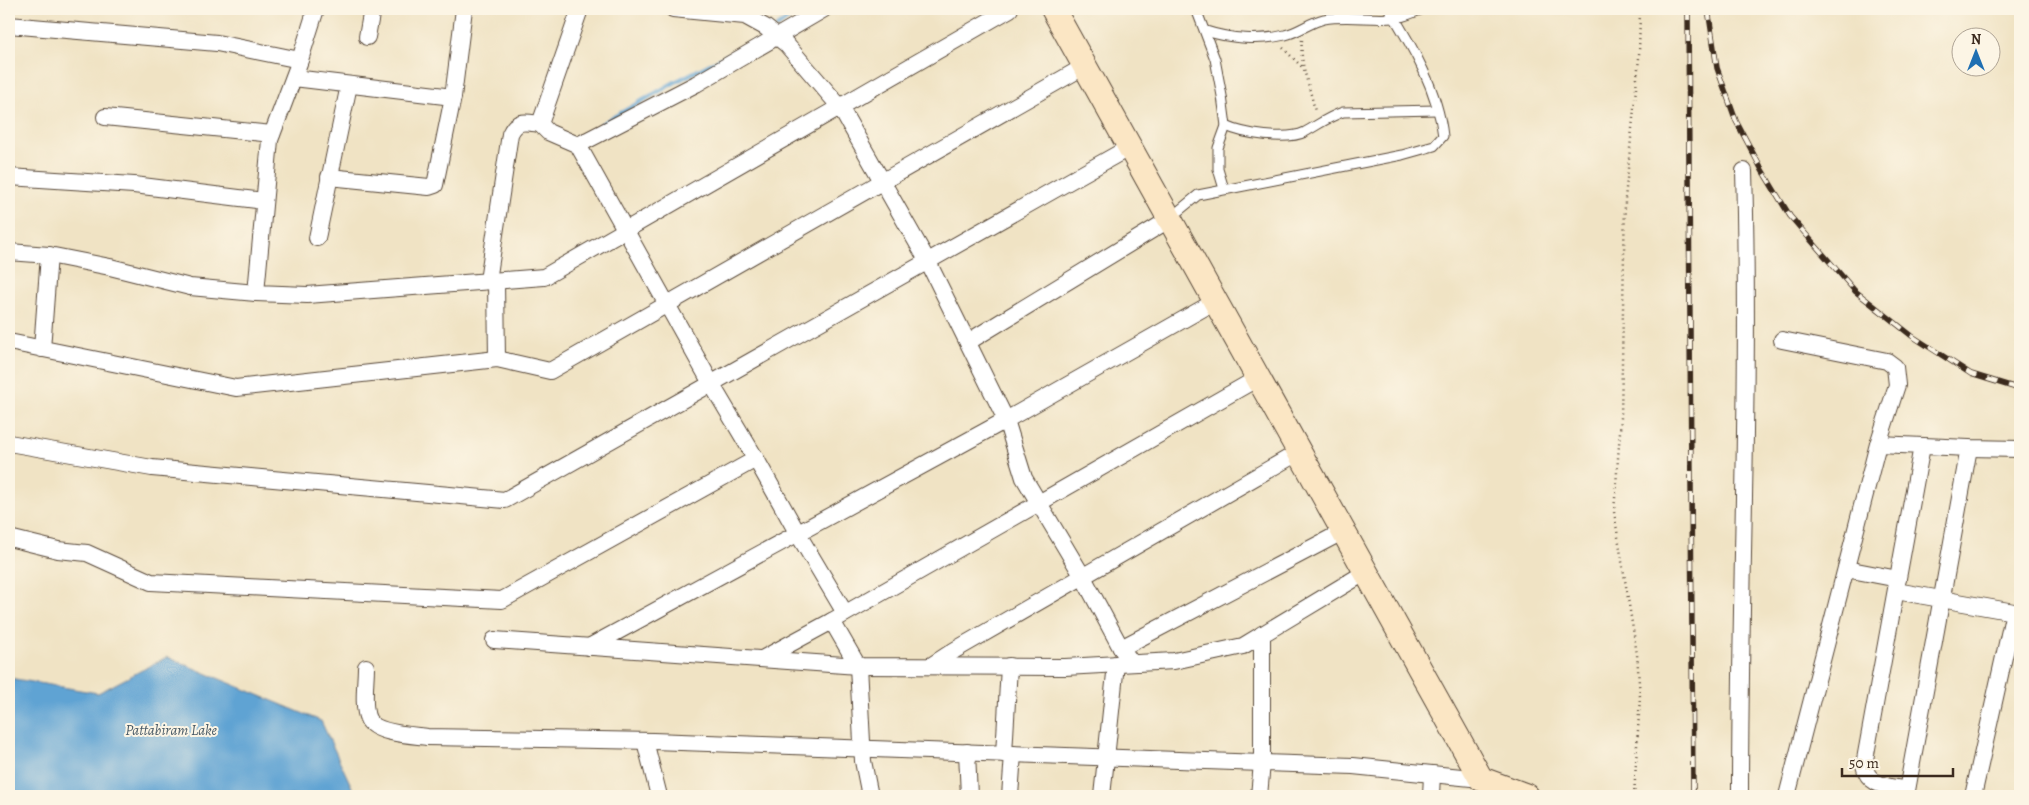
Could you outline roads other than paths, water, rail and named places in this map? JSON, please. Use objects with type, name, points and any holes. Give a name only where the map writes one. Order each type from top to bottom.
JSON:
[{"type":"main road","points":[[1053,9],[1481,779],[1527,796]]},
{"type":"street","points":[[256,293],[272,134],[294,78],[316,9]]},
{"type":"street","points":[[367,37],[372,9]]},
{"type":"street","points":[[329,177],[429,187],[435,185],[453,97],[464,9]]},
{"type":"street","points":[[540,124],[580,9]]},
{"type":"street","points":[[673,9],[745,12],[778,36],[840,107],[928,262],[1006,420],[1024,478],[1083,577],[1121,648],[1124,663],[1102,796]]},
{"type":"street","points":[[578,145],[696,84],[824,9]]},
{"type":"street","points":[[9,252],[49,254],[190,287],[307,296],[544,277],[1010,9]]},
{"type":"street","points":[[9,25],[216,43],[300,60]]},
{"type":"street","points":[[9,342],[236,388],[497,359],[550,371],[1085,66]]},
{"type":"street","points":[[294,78],[453,97]]},
{"type":"street","points":[[317,238],[350,85]]},
{"type":"street","points":[[105,117],[272,134]]},
{"type":"street","points":[[497,359],[492,281],[510,134],[519,123],[540,124],[548,132],[578,145],[798,534],[839,617],[858,666],[862,748],[870,796]]},
{"type":"street","points":[[9,443],[152,468],[505,500],[1130,147]]},
{"type":"street","points":[[1740,796],[1746,265],[1744,172]]},
{"type":"street","points":[[9,177],[134,185],[264,201]]},
{"type":"street","points":[[968,342],[1170,218]]},
{"type":"street","points":[[42,349],[49,254]]},
{"type":"street","points":[[589,647],[1006,420],[1216,301]]},
{"type":"street","points":[[1782,340],[1887,361],[1895,367],[1897,385],[1878,444],[1787,796]]},
{"type":"street","points":[[762,659],[1258,378]]},
{"type":"street","points":[[1878,444],[2020,449]]},
{"type":"street","points":[[1922,446],[1864,765],[1868,778],[1874,783],[1907,793],[1969,448]]},
{"type":"street","points":[[932,665],[1299,452]]},
{"type":"street","points":[[9,538],[58,550],[87,553],[151,582],[502,600],[756,459]]},
{"type":"street","points":[[1121,648],[1344,532]]},
{"type":"street","points":[[1846,569],[1941,600],[2017,613],[1973,796]]},
{"type":"street","points":[[494,640],[858,666],[1065,667],[1174,661],[1243,646],[1366,572]]},
{"type":"street","points":[[1259,796],[1262,763],[1262,634]]},
{"type":"street","points":[[1009,666],[1010,796]]},
{"type":"street","points":[[366,667],[365,708],[368,720],[378,728],[427,737],[645,741],[1354,766],[1481,779]]},
{"type":"street","points":[[645,741],[659,796]]},
{"type":"street","points":[[967,752],[969,796]]},
{"type":"street","points":[[1431,796],[1432,774]]},
{"type":"lane","points":[[1196,9],[1216,59],[1226,126],[1218,148],[1218,169],[1224,189]]},
{"type":"lane","points":[[1170,218],[1198,195],[1402,155],[1434,146],[1443,136],[1441,122],[1426,76],[1389,9]]},
{"type":"lane","points":[[1206,31],[1226,38],[1274,37],[1287,35],[1304,26],[1324,19],[1354,17],[1395,18],[1423,9]]},
{"type":"lane","points":[[1226,126],[1238,132],[1285,136],[1304,133],[1330,116],[1343,112],[1437,110]]},
{"type":"water","name":"Pattabiram Lake","points":[[167,657],[321,721],[356,796],[9,796],[9,678],[98,693]]},
{"type":"waterway","points":[[777,27],[801,9]]},
{"type":"waterway","points":[[602,124],[675,82],[742,48]]},
{"type":"railway","points":[[1688,9],[1693,796]]},
{"type":"railway","points":[[1708,9],[1717,68],[1736,121],[1762,170],[1790,216],[1855,291],[1912,336],[1971,374],[2020,389]]}]
